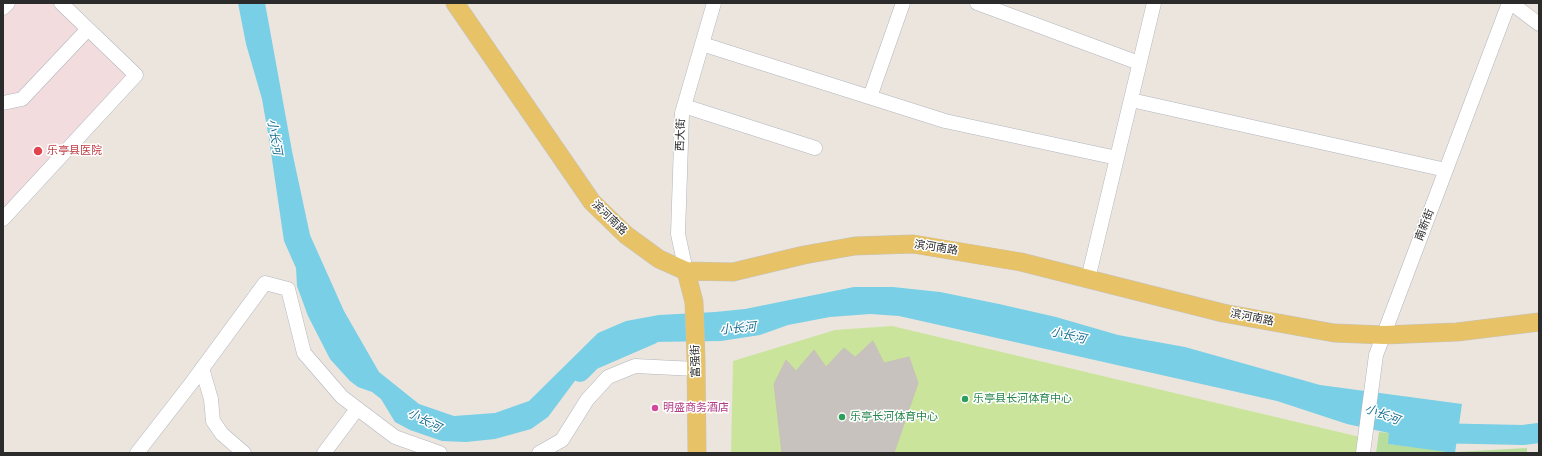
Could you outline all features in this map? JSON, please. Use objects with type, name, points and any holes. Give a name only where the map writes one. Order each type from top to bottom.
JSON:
[{"type":"main road","name":"滨河南路","points":[[455,3],[592,202],[626,235],[659,259],[686,271],[734,272],[855,246],[913,244],[1021,262],[1245,317],[1334,333],[1384,335],[1457,332],[1539,322]]},
{"type":"main road","name":"富强街","points":[[686,271],[694,302],[697,453]]},
{"type":"street","points":[[3,8],[8,3]]},
{"type":"street","points":[[3,219],[136,75],[61,3]]},
{"type":"street","name":"西大街","points":[[686,271],[678,234],[682,114],[714,3]]},
{"type":"street","points":[[870,97],[903,3]]},
{"type":"street","points":[[976,3],[1139,63]]},
{"type":"street","points":[[1088,279],[1154,3]]},
{"type":"street","points":[[1510,3],[1539,24]]},
{"type":"street","name":"南新街","points":[[1363,453],[1376,355],[1510,3]]},
{"type":"street","points":[[3,103],[22,99],[88,29]]},
{"type":"street","points":[[702,44],[944,121],[1117,158]]},
{"type":"street","points":[[1131,100],[1446,170]]},
{"type":"street","points":[[684,106],[815,148]]},
{"type":"street","points":[[137,453],[265,283],[288,289],[304,353],[342,397],[395,437],[440,453]]},
{"type":"street","points":[[539,453],[562,440],[587,400],[608,377],[635,366],[696,364]]},
{"type":"street","points":[[202,368],[211,399],[213,421],[222,434],[244,453]]},
{"type":"street","points":[[324,453],[358,409]]},
{"type":"shaded area","name":"乐亭县医院","points":[[3,3],[71,3],[144,74],[3,227]]},
{"type":"green space","name":"乐亭县长河体育中心","points":[[892,326],[1360,437],[1357,453],[731,453],[733,361],[835,330]]},
{"type":"green space","points":[[1379,432],[1390,433],[1389,444],[1455,452],[1527,448],[1527,453],[1376,453]]},
{"type":"water","points":[[238,3],[265,3],[292,151],[310,235],[344,311],[379,372],[419,404],[454,416],[495,413],[529,401],[598,333],[626,321],[659,315],[745,309],[854,287],[893,287],[940,292],[1056,317],[1118,335],[1185,347],[1320,385],[1462,404],[1455,453],[1388,444],[1389,433],[1347,424],[1277,401],[899,316],[870,314],[830,317],[788,325],[760,335],[721,341],[651,342],[621,346],[601,356],[583,370],[548,417],[531,429],[495,439],[466,442],[442,441],[410,430],[395,422],[381,399],[372,392],[358,387],[350,381],[330,359],[308,316],[297,286],[296,268],[284,241],[262,99],[246,44]]},
{"type":"building","name":"乐亭长河体育中心","points":[[873,341],[884,363],[909,357],[918,383],[894,453],[782,453],[774,384],[786,360],[796,371],[814,350],[826,367],[844,348],[855,357]]},
{"type":"waterway","name":"小长河","points":[[580,372],[592,360],[652,334]]},
{"type":"waterway","name":"小长河","points":[[1430,433],[1523,435],[1539,433]]},
{"type":"place","name":"乐亭县医院","points":[[38,151]]},
{"type":"place","name":"乐亭县长河体育中心","points":[[965,399]]},
{"type":"place","name":"明盛商务酒店","points":[[655,408]]},
{"type":"place","name":"乐亭长河体育中心","points":[[842,417]]}]
